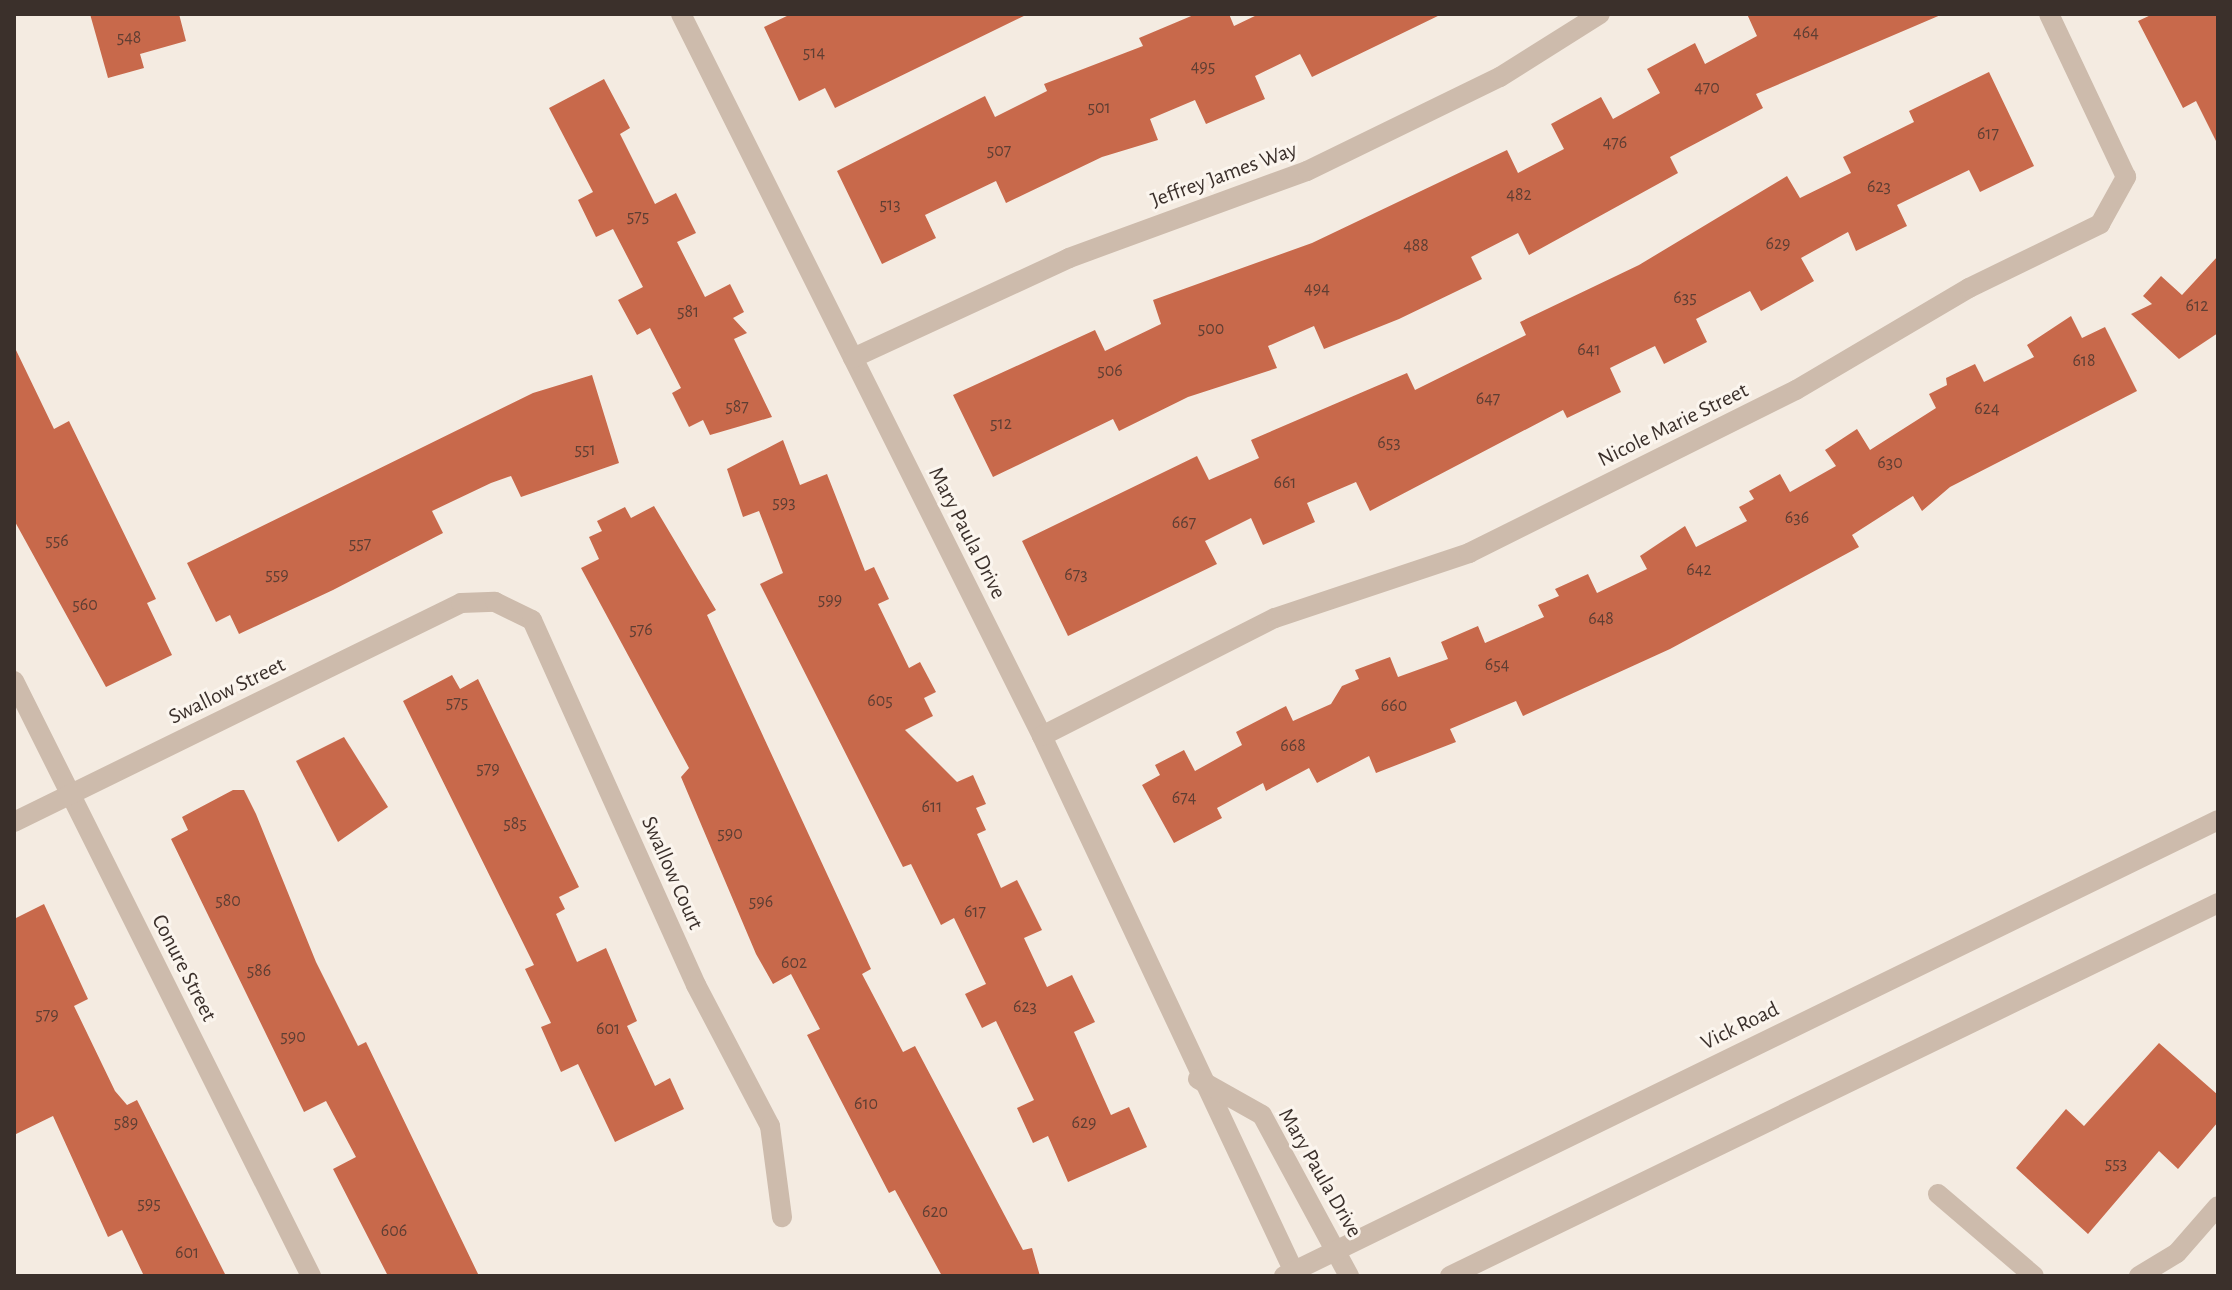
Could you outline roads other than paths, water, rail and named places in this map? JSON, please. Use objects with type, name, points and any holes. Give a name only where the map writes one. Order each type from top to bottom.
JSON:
[{"type":"street","name":"Mary Paula Drive","points":[[681,14],[1042,736],[1198,1079],[1291,1274]]},
{"type":"street","name":"Jeffrey James Way","points":[[853,358],[1069,258],[1307,171],[1500,77],[1600,14]]},
{"type":"street","name":"Nicole Marie Street","points":[[1042,736],[1275,618],[1469,553],[1796,390],[1969,288],[2100,224],[2126,177],[2049,14]]},
{"type":"street","name":"Swallow Court","points":[[461,603],[495,602],[532,620],[696,985],[770,1126],[782,1217]]},
{"type":"street","name":"Swallow Street","points":[[14,822],[461,603]]},
{"type":"street","name":"Conure Street","points":[[14,681],[311,1276]]},
{"type":"street","name":"Vick Road","points":[[1291,1274],[2218,820]]},
{"type":"street","points":[[1450,1276],[2218,903]]},
{"type":"street","name":"Mary Paula Drive","points":[[1198,1079],[1262,1115],[1338,1250],[1349,1276]]},
{"type":"street","points":[[1938,1194],[2034,1276]]},
{"type":"street","points":[[2139,1276],[2177,1253],[2218,1206]]}]
